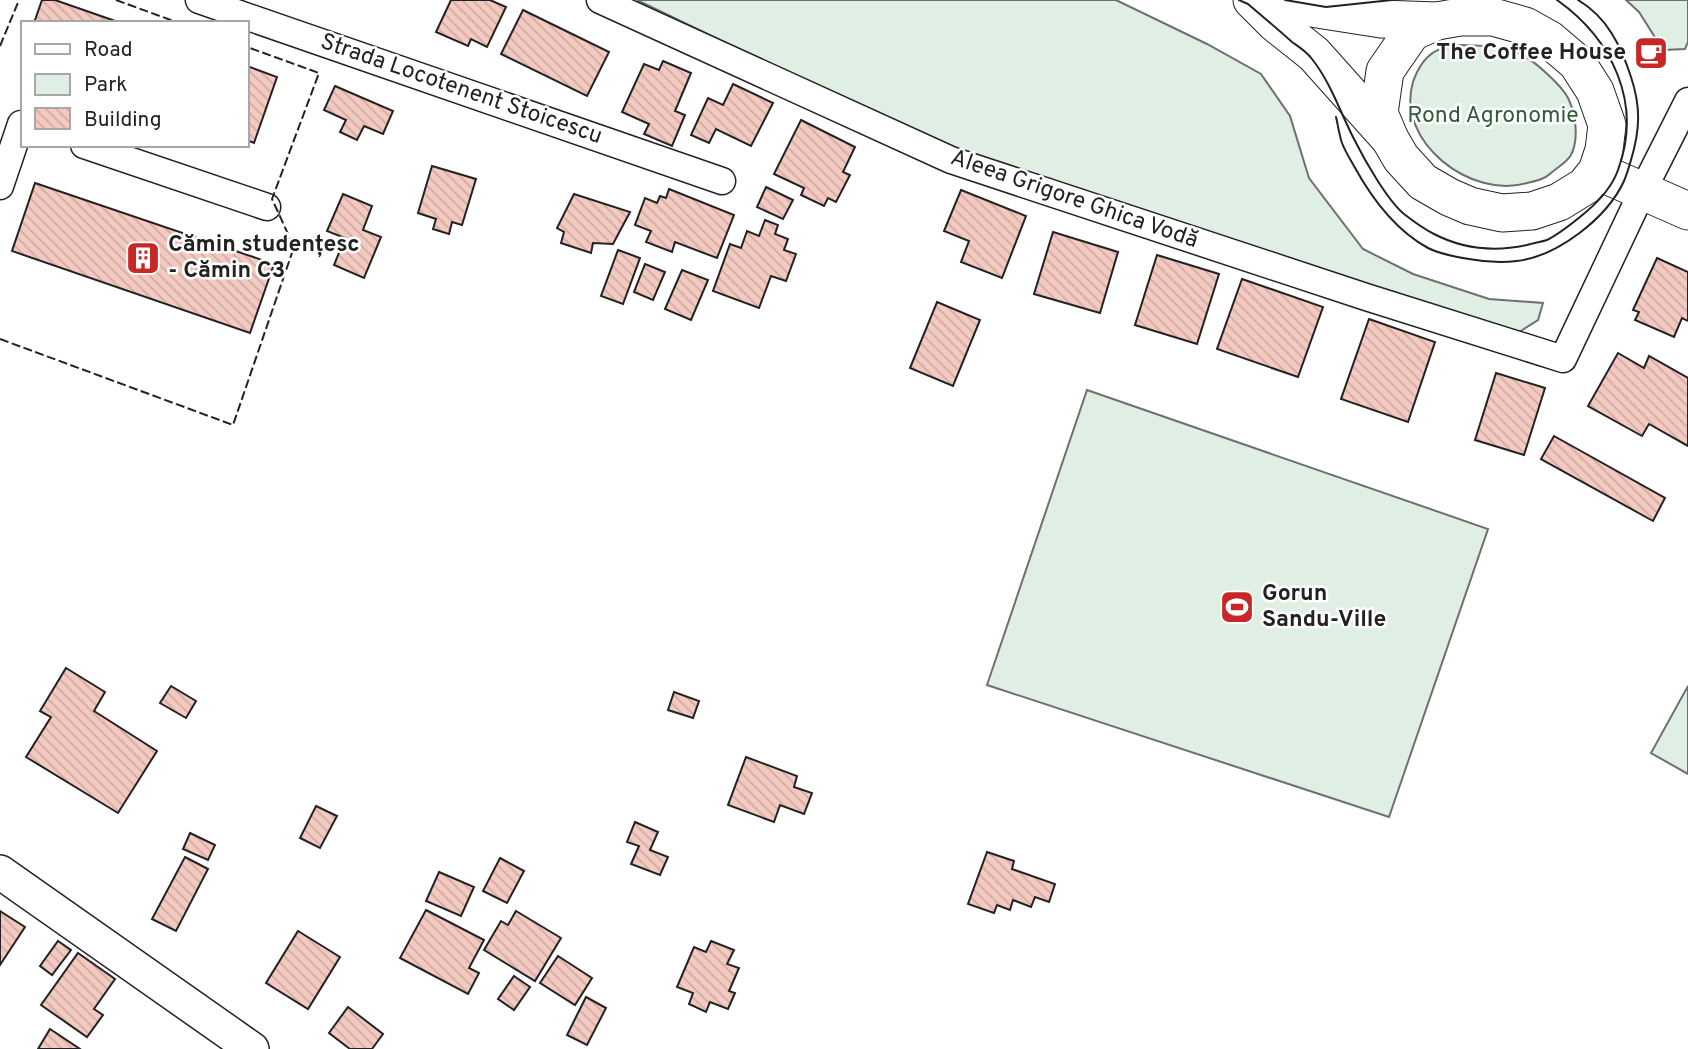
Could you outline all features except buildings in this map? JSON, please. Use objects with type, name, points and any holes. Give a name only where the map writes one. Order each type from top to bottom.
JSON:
[{"type":"main road","points":[[1252,0],[1275,23],[1314,54],[1390,139]]},
{"type":"main road","points":[[1260,0],[1381,19],[1456,13],[1493,16],[1525,26],[1550,40],[1577,63],[1595,91],[1607,125],[1604,150],[1597,170],[1585,186],[1559,202],[1532,211],[1502,213],[1470,206],[1449,197],[1423,181],[1401,158],[1379,113],[1385,71],[1412,32],[1456,13]]},
{"type":"main road","points":[[1597,170],[1688,211]]},
{"type":"street","name":"Strada Locotenent Stoicescu","points":[[199,0],[722,181]]},
{"type":"street","name":"Aleea Grigore Ghica Vodă","points":[[600,0],[951,160],[1563,359],[1643,190]]},
{"type":"street","points":[[1643,190],[1688,101]]},
{"type":"street","points":[[0,186],[15,122]]},
{"type":"street","points":[[90,147],[267,207]]},
{"type":"street","points":[[0,872],[252,1049]]},
{"type":"green space","points":[[637,0],[1116,0],[1207,44],[1261,74],[1290,116],[1309,178],[1363,249],[1413,274],[1489,299],[1543,303],[1538,320],[1516,334],[938,145]]},
{"type":"green space","points":[[1626,0],[1688,0],[1688,42],[1685,49],[1663,50],[1639,12]]},
{"type":"green space","name":"Rond Agronomie","points":[[1459,45],[1499,48],[1522,55],[1541,68],[1565,93],[1575,119],[1575,142],[1569,158],[1549,175],[1506,186],[1483,183],[1462,174],[1443,161],[1427,145],[1415,125],[1410,104],[1413,82],[1421,65],[1430,55]]},
{"type":"green space","name":"Gorun Sandu-Ville","points":[[1087,390],[1488,529],[1389,817],[987,685]]},
{"type":"green space","points":[[1688,686],[1688,774],[1651,753]]},
{"type":"tram line","points":[[1239,0],[1248,4],[1305,52],[1319,68],[1370,168],[1397,208],[1422,227],[1445,239],[1491,249],[1547,240],[1572,223],[1609,188],[1618,170],[1625,145],[1627,121],[1618,74],[1593,34],[1557,0]]},
{"type":"tram line","points":[[1285,0],[1326,7],[1392,0]]},
{"type":"tram line","points":[[1336,117],[1343,146],[1369,190],[1385,213],[1416,241],[1443,254],[1487,261],[1517,261],[1549,252],[1580,233],[1616,195],[1628,170],[1638,128],[1636,98],[1623,54],[1605,24],[1578,0]]},
{"type":"fence","points":[[0,46],[19,0]]},
{"type":"fence","points":[[116,0],[174,21]]},
{"type":"fence","points":[[0,339],[233,425],[294,247],[272,199],[319,73],[248,47]]},
{"type":"place","name":"The Coffee House","points":[[1651,53]]},
{"type":"place","name":"Cămin studențesc - Cămin C3","points":[[143,258]]},
{"type":"place","name":"Gorun Sandu-Ville","points":[[1237,607]]}]
